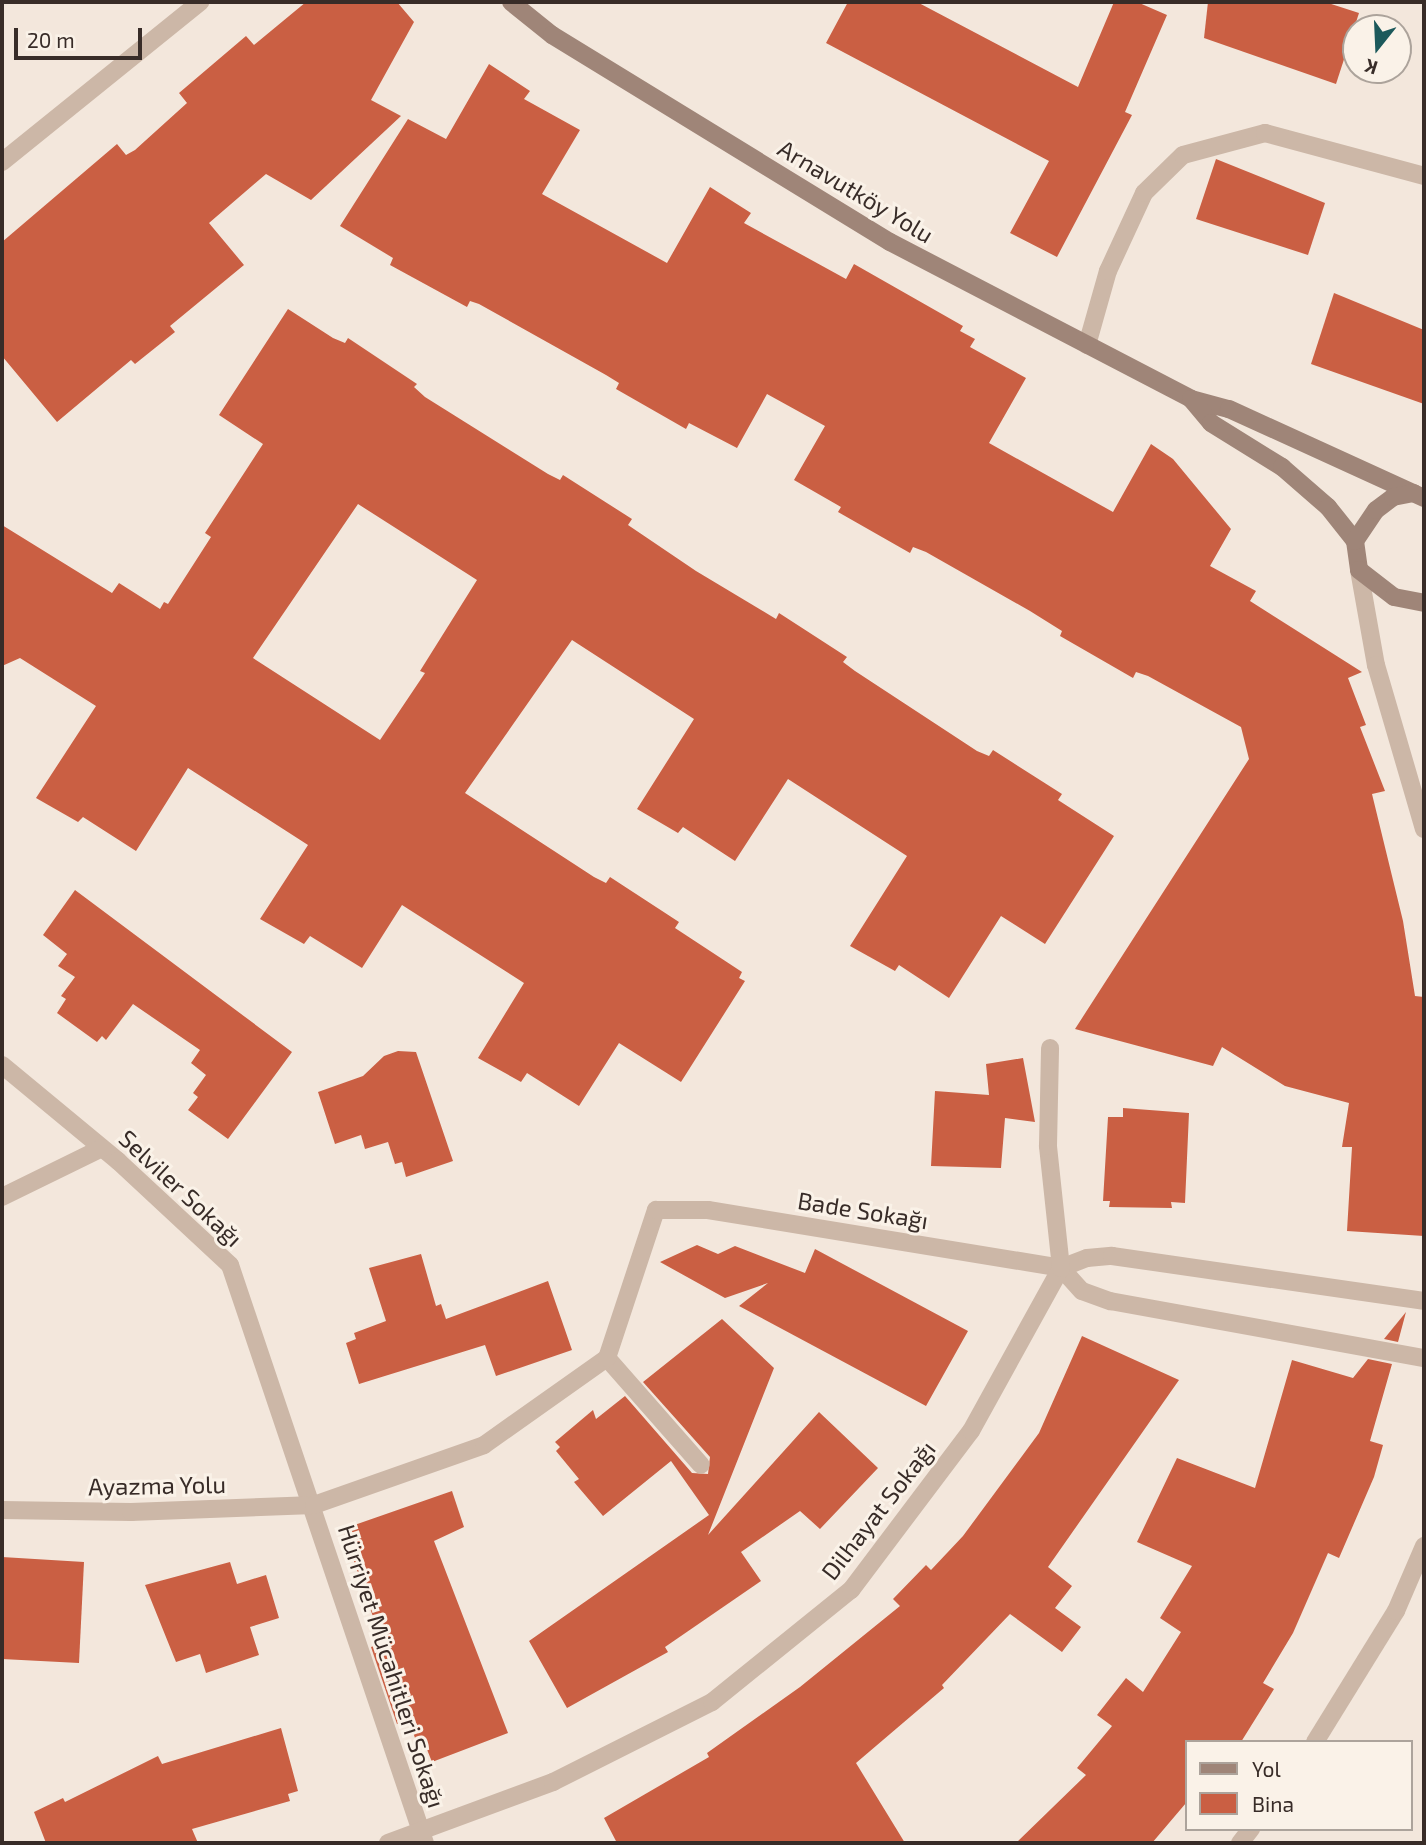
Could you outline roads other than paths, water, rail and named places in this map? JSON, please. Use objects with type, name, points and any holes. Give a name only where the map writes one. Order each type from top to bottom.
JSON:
[{"type":"main road","name":"Arnavutköy Yolu","points":[[511,2],[552,35],[890,242],[1191,399]]},
{"type":"main road","points":[[1191,399],[1229,410],[1419,495]]},
{"type":"main road","points":[[1191,399],[1211,424],[1282,467],[1328,508],[1355,541],[1360,570],[1394,597],[1424,603]]},
{"type":"main road","points":[[1355,541],[1376,510],[1393,497],[1419,495]]},
{"type":"street","points":[[2,162],[200,2]]},
{"type":"street","points":[[1087,345],[1108,271],[1144,193],[1183,155],[1265,132],[1424,176]]},
{"type":"street","points":[[1360,570],[1376,666],[1424,829]]},
{"type":"street","points":[[1050,1048],[1048,1146],[1061,1268],[1082,1291],[1110,1301],[1424,1358]]},
{"type":"street","name":"Selviler Sokağı","points":[[2,1065],[102,1148],[230,1265],[314,1505]]},
{"type":"street","points":[[2,1197],[102,1148]]},
{"type":"street","name":"Bade Sokağı","points":[[607,1358],[656,1210],[708,1210],[1061,1268],[1087,1258],[1112,1256],[1424,1301]]},
{"type":"street","name":"Dilhayat Sokağı","points":[[388,1843],[423,1838],[553,1782],[712,1702],[850,1590],[971,1431],[1061,1268]]},
{"type":"street","points":[[607,1358],[701,1465]]},
{"type":"street","name":"Ayazma Yolu","points":[[2,1510],[131,1512],[314,1505],[484,1445],[607,1358]]},
{"type":"street","name":"Hürriyet Mücahitleri Sokağı","points":[[314,1505],[423,1838]]},
{"type":"street","points":[[1316,1740],[1395,1611],[1424,1546]]}]
